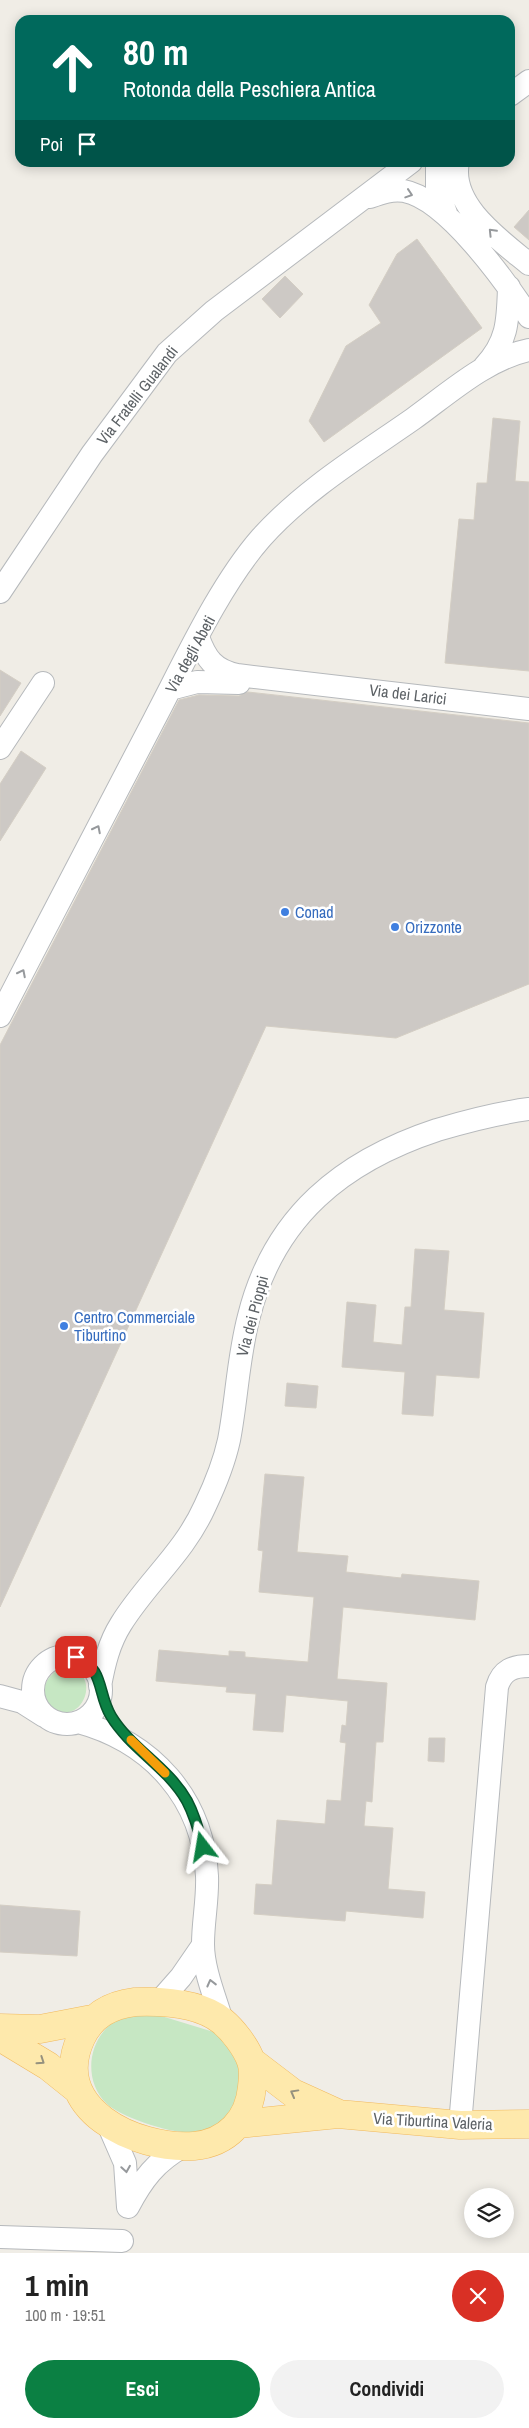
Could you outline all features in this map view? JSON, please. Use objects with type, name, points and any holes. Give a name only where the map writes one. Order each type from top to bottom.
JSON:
[{"type":"main road","points":[[0,2028],[40,2029],[92,2019],[106,2010],[126,2003],[159,2002],[189,2007],[206,2012],[222,2021],[237,2037],[251,2061],[293,2093],[338,2114]]},
{"type":"main road","points":[[92,2019],[85,2029],[76,2052],[74,2076],[78,2090],[88,2106],[108,2124],[120,2132],[148,2142],[184,2146],[216,2140],[239,2124],[248,2109],[252,2091],[251,2061]]},
{"type":"main road","points":[[0,2037],[48,2066],[78,2090]]},
{"type":"main road","name":"Via Tiburtina Valeria","points":[[338,2114],[460,2125],[529,2124]]},
{"type":"main road","points":[[239,2124],[338,2114]]},
{"type":"street","points":[[515,91],[529,81]]},
{"type":"street","name":"Via Fratelli Gualandi","points":[[0,592],[92,454],[167,353],[214,311],[405,167]]},
{"type":"street","points":[[437,167],[437,188],[447,216]]},
{"type":"street","points":[[458,167],[457,187],[465,202],[503,242],[529,264]]},
{"type":"street","points":[[362,200],[390,191],[404,192],[419,198],[447,216],[509,287],[529,317]]},
{"type":"street","name":"Via degli Abeti","points":[[495,356],[508,322],[509,287]]},
{"type":"street","name":"Via degli Abeti","points":[[478,373],[529,317]]},
{"type":"street","name":"Via degli Abeti","points":[[0,1016],[190,652],[239,567],[260,539],[286,514],[335,473],[478,373],[513,353],[529,350]]},
{"type":"street","name":"Via dei Larici","points":[[218,682],[203,676],[194,669],[190,652],[204,653],[218,668],[237,675],[529,709]]},
{"type":"street","name":"Via dei Larici","points":[[170,689],[197,682],[288,681]]},
{"type":"street","points":[[0,748],[43,683]]},
{"type":"street","name":"Via dei Pioppi","points":[[122,1623],[182,1546],[208,1500],[223,1463],[229,1441],[239,1361],[253,1299],[274,1249],[292,1223],[314,1199],[368,1158],[394,1146],[460,1123],[529,1109]]},
{"type":"street","points":[[45,1716],[37,1707],[33,1696],[36,1674],[50,1661],[87,1649],[122,1623]]},
{"type":"street","points":[[78,1722],[93,1711],[100,1690],[108,1650],[122,1623]]},
{"type":"street","points":[[0,1685],[19,1679],[50,1661],[65,1656],[85,1661],[93,1668],[111,1716],[137,1749],[172,1780],[186,1800],[196,1818],[205,1857],[207,1875],[203,1945],[210,1984],[222,2021]]},
{"type":"street","points":[[460,2125],[497,1687],[499,1679],[508,1669],[529,1666]]},
{"type":"street","points":[[0,1696],[22,1702],[60,1723],[78,1722],[107,1732],[137,1749]]},
{"type":"street","points":[[159,2002],[181,1978],[203,1945]]},
{"type":"street","points":[[0,2237],[122,2247],[128,2208],[126,2163],[108,2124]]},
{"type":"street","points":[[128,2208],[144,2180],[158,2162],[184,2146]]},
{"type":"green space","points":[[60,1669],[74,1670],[83,1676],[86,1685],[85,1695],[81,1704],[73,1710],[63,1712],[52,1707],[47,1702],[44,1692],[50,1676]]},
{"type":"green space","points":[[137,2014],[158,2015],[217,2033],[241,2064],[235,2109],[228,2117],[213,2127],[188,2133],[150,2125],[125,2115],[107,2104],[93,2081],[91,2069],[92,2056],[103,2032],[112,2023],[124,2016]]},
{"type":"building","points":[[529,210],[529,240],[514,227]]},
{"type":"building","points":[[417,239],[482,328],[324,442],[309,421],[346,346],[381,323],[369,305],[397,254]]},
{"type":"building","points":[[285,276],[303,294],[280,318],[262,299]]},
{"type":"building","points":[[493,418],[520,421],[515,481],[529,482],[529,671],[445,663],[459,519],[474,520],[477,483],[487,483]]},
{"type":"building","points":[[0,670],[21,683],[0,716]]},
{"type":"building","name":"Centro Commerciale Tiburtino","points":[[248,692],[529,723],[529,984],[396,1038],[266,1026],[0,1607],[0,1045],[179,700],[199,695],[239,696]]},
{"type":"building","points":[[21,751],[46,768],[0,841],[0,784]]},
{"type":"building","points":[[415,1249],[449,1251],[444,1310],[484,1313],[479,1378],[436,1375],[433,1416],[402,1414],[405,1372],[342,1367],[347,1302],[376,1305],[373,1342],[402,1345],[405,1307],[411,1307]]},
{"type":"building","points":[[287,1383],[318,1386],[316,1408],[285,1406]]},
{"type":"building","points":[[265,1474],[304,1477],[297,1552],[348,1556],[346,1572],[401,1578],[402,1574],[479,1581],[475,1620],[343,1607],[337,1679],[387,1683],[383,1742],[376,1742],[372,1802],[366,1801],[364,1826],[393,1828],[388,1889],[425,1892],[423,1918],[346,1911],[345,1921],[254,1914],[256,1884],[272,1885],[277,1820],[325,1824],[327,1800],[341,1801],[346,1743],[340,1742],[342,1725],[346,1726],[348,1701],[286,1695],[283,1732],[253,1730],[256,1694],[226,1692],[227,1687],[156,1681],[159,1650],[229,1656],[229,1651],[245,1652],[245,1657],[308,1662],[314,1597],[259,1592],[263,1551],[258,1550]]},
{"type":"building","points":[[429,1738],[445,1738],[444,1762],[428,1761]]},
{"type":"building","points":[[0,1905],[80,1911],[77,1956],[0,1952]]},
{"type":"slow traffic","points":[[131,1740],[137,1749],[165,1773]]},
{"type":"place","name":"Conad","points":[[285,912]]},
{"type":"place","name":"Orizzonte","points":[[395,927]]},
{"type":"place","name":"Centro Commerciale Tiburtino","points":[[64,1326]]},
{"type":"route","points":[[76,1657],[85,1661],[98,1676],[100,1693],[117,1724],[137,1749],[172,1780],[186,1800],[196,1818],[203,1847]]}]
